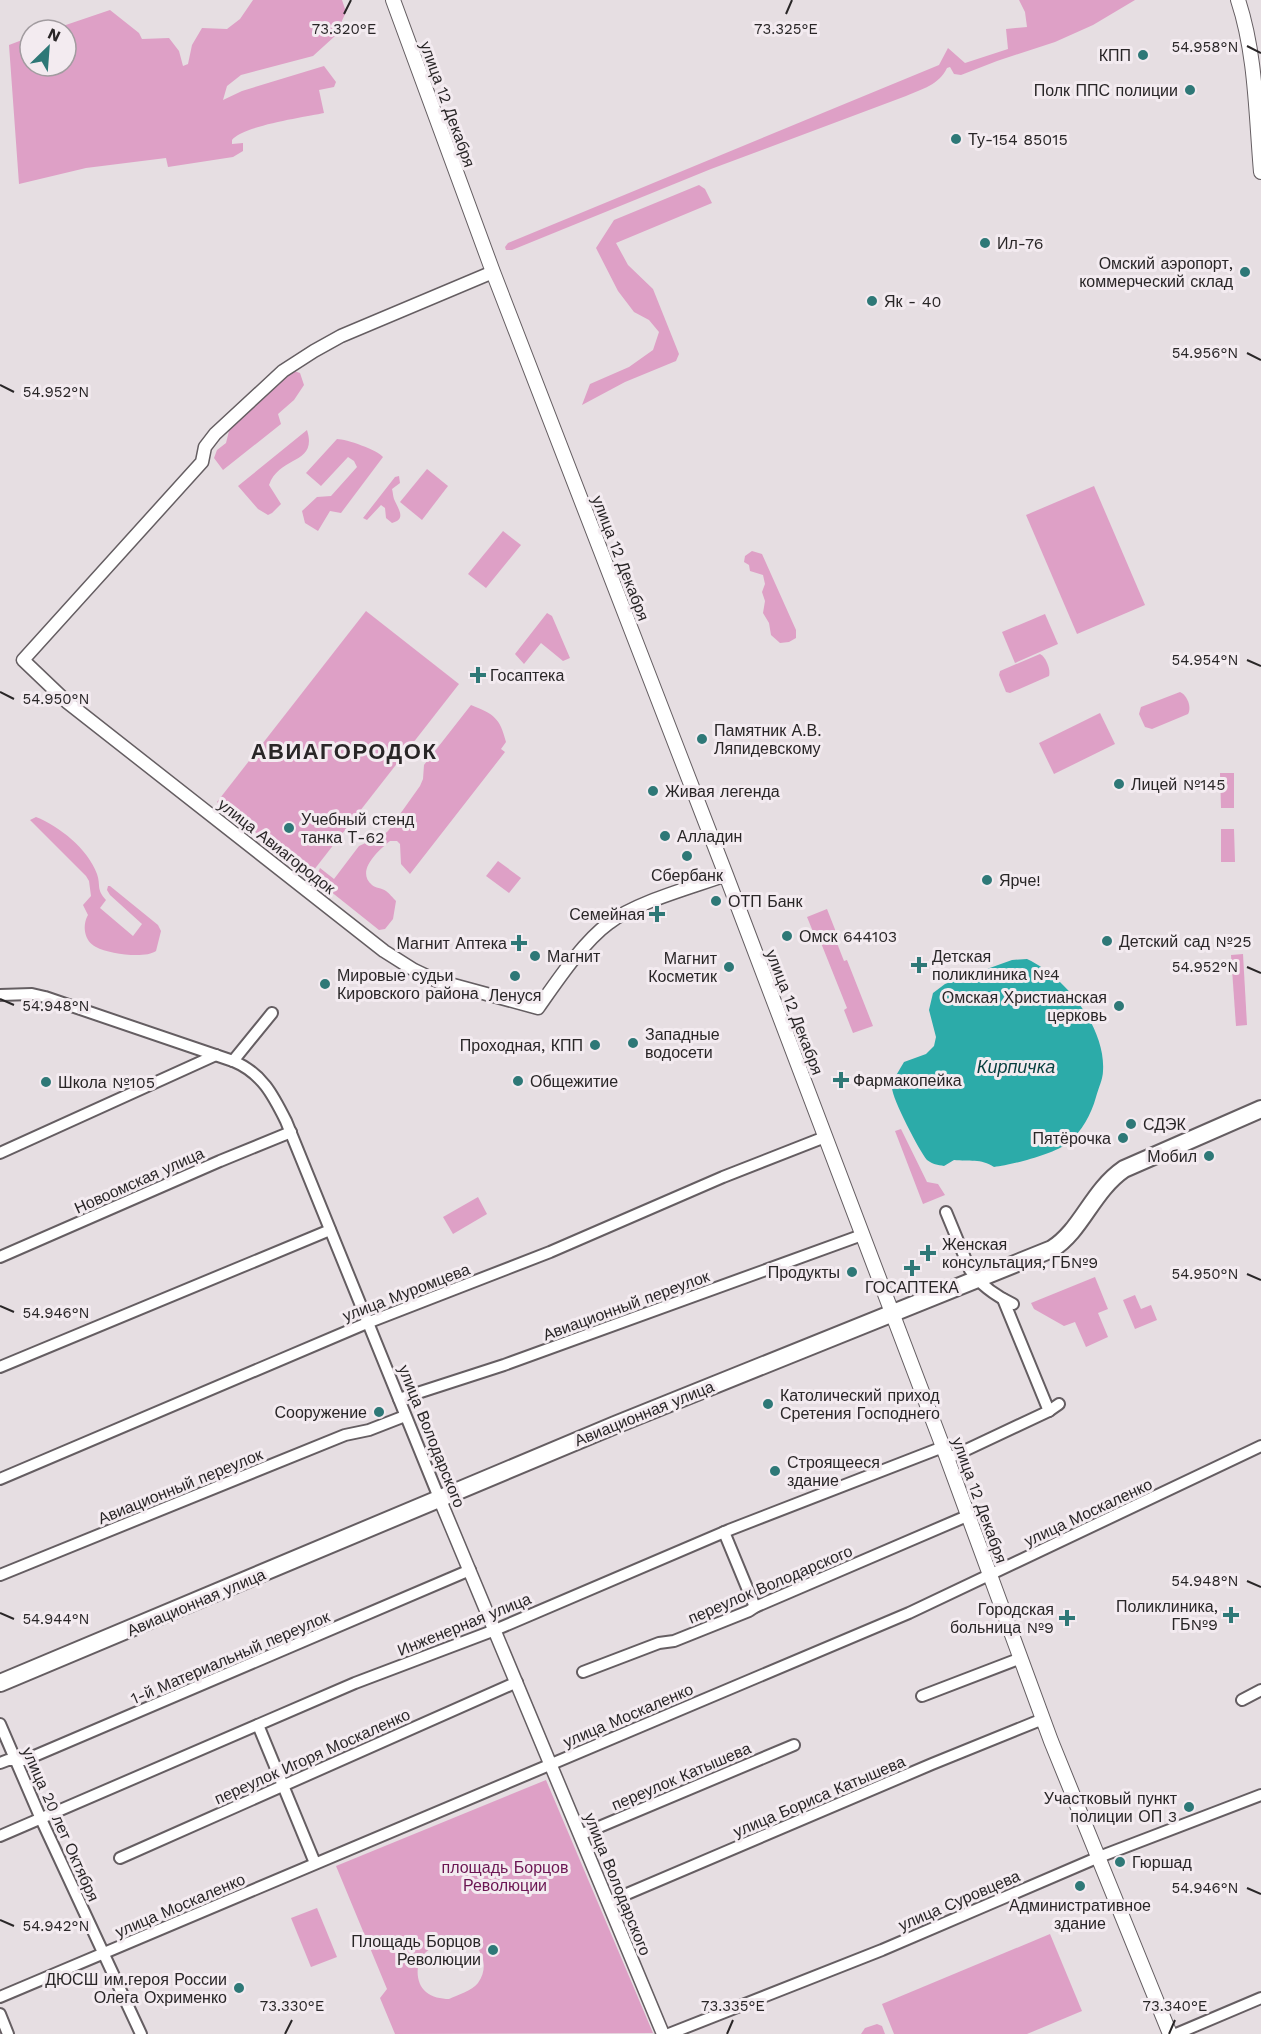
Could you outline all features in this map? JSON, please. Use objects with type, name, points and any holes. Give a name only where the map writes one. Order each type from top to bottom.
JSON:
[{"type":"main road","name":"улица 12 Декабря","points":[[393,0],[492,273],[726,875],[1043,1719],[1170,2034]]},
{"type":"main road","points":[[1238,0],[1251,63],[1261,172]]},
{"type":"main road","name":"Авиационная улица","points":[[0,1683],[615,1425],[1052,1248],[1062,1242],[1101,1189],[1124,1169],[1261,1109]]},
{"type":"street","name":"улица Авиагородок","points":[[492,273],[341,336],[283,371],[215,434],[205,447],[202,462],[23,660],[67,702],[384,951],[435,980],[538,1008],[597,933],[611,921],[638,908],[726,875]]},
{"type":"street","name":"улица Володарского","points":[[0,995],[32,994],[233,1061],[255,1073],[275,1098],[663,2034]]},
{"type":"street","points":[[233,1061],[272,1013]]},
{"type":"street","points":[[0,1153],[216,1055]]},
{"type":"street","name":"Новоомская улица","points":[[0,1257],[291,1132]]},
{"type":"street","name":"улица Муромцева","points":[[0,1479],[367,1323],[550,1252],[723,1177],[825,1137]]},
{"type":"street","points":[[946,1212],[976,1279],[1008,1302],[1049,1411]]},
{"type":"street","points":[[0,1367],[330,1230]]},
{"type":"street","name":"Авиационный переулок","points":[[399,1399],[504,1365],[862,1235]]},
{"type":"street","name":"Инженерная улица","points":[[0,1836],[355,1683],[495,1629],[724,1532],[945,1453],[1049,1411],[1059,1404]]},
{"type":"street","name":"Авиационный переулок","points":[[0,1575],[345,1435],[369,1430],[405,1416]]},
{"type":"street","name":"улица Москаленко","points":[[0,1997],[898,1618],[1261,1446]]},
{"type":"street","name":"переулок Володарского","points":[[583,1672],[659,1642],[674,1641],[749,1611],[967,1515]]},
{"type":"street","points":[[724,1532],[755,1607]]},
{"type":"street","name":"1-й Материальный переулок","points":[[0,1763],[8,1760],[25,1760],[470,1570]]},
{"type":"street","points":[[922,1696],[1021,1658]]},
{"type":"street","name":"переулок Игоря Москаленко","points":[[120,1858],[517,1683]]},
{"type":"street","points":[[1242,1700],[1261,1690]]},
{"type":"street","name":"улица Бориса Катышева","points":[[608,1902],[1043,1719]]},
{"type":"street","name":"улица 20 лет Октября","points":[[0,1724],[41,1819],[141,2034]]},
{"type":"street","points":[[258,1725],[315,1863]]},
{"type":"street","name":"переулок Катышева","points":[[580,1835],[794,1745]]},
{"type":"street","name":"улица Суровцева","points":[[669,2034],[882,1950],[1099,1857],[1261,1796]]},
{"type":"street","points":[[1176,2034],[1261,1998]]},
{"type":"street","points":[[0,2014],[8,2034]]},
{"type":"green space","points":[[253,0],[342,0],[346,12],[335,36],[313,56],[241,75],[227,86],[223,100],[242,91],[324,66],[336,82],[334,87],[319,90],[324,113],[248,130],[232,140],[232,144],[243,143],[243,151],[233,157],[168,167],[166,158],[86,168],[19,184],[9,45],[18,42],[18,78],[78,78],[78,21],[110,10],[139,33],[142,39],[169,38],[179,51],[183,66],[188,64],[192,45],[202,28],[227,29],[240,19]]},
{"type":"green space","points":[[1019,0],[1135,0],[1093,25],[1055,42],[961,75],[954,74],[950,67],[947,68],[939,79],[918,91],[711,169],[512,250],[506,250],[508,243],[939,65],[948,48],[965,63],[1008,49],[1006,29],[1027,27],[1025,12]]},
{"type":"green space","points":[[699,185],[705,189],[712,203],[616,243],[628,265],[653,289],[679,354],[676,361],[625,382],[582,405],[590,384],[629,367],[653,350],[659,332],[649,320],[634,312],[618,291],[596,248],[614,220]]},
{"type":"green space","points":[[291,370],[300,373],[304,385],[294,400],[278,414],[281,424],[223,470],[214,458],[217,450],[226,443],[230,427]]},
{"type":"green space","points":[[307,430],[309,441],[303,455],[274,475],[269,485],[281,504],[268,515],[258,509],[238,486]]},
{"type":"green space","points":[[337,439],[361,445],[383,457],[341,513],[330,511],[318,531],[305,523],[302,511],[317,497],[331,496],[357,467],[348,457],[321,486],[306,473]]},
{"type":"green space","points":[[427,469],[448,486],[422,520],[400,502]]},
{"type":"green space","points":[[399,476],[400,483],[392,489],[400,513],[399,519],[392,523],[386,518],[385,508],[381,505],[367,520],[363,518],[395,477]]},
{"type":"green space","points":[[1094,486],[1145,605],[1077,634],[1026,515]]},
{"type":"green space","points":[[503,531],[521,545],[486,588],[468,574]]},
{"type":"green space","points":[[752,551],[762,554],[796,630],[796,638],[789,642],[780,643],[771,635],[769,623],[763,613],[765,601],[762,592],[765,584],[763,575],[750,571],[749,565],[744,562],[745,556]]},
{"type":"green space","points":[[366,611],[459,684],[310,875],[217,802]]},
{"type":"green space","points":[[547,613],[552,616],[570,658],[563,661],[541,643],[524,664],[515,654]]},
{"type":"green space","points":[[1045,614],[1058,644],[1015,663],[1002,632]]},
{"type":"green space","points":[[1040,654],[1048,664],[1049,676],[1010,693],[1006,692],[999,675],[1000,671]]},
{"type":"green space","points":[[1180,692],[1188,702],[1188,714],[1152,729],[1145,727],[1139,714],[1141,707]]},
{"type":"green space","points":[[471,705],[491,714],[498,722],[506,742],[501,749],[505,752],[410,874],[401,864],[400,844],[397,841],[390,841],[370,861],[366,873],[367,879],[373,886],[383,889],[396,901],[393,919],[385,929],[379,930],[315,879],[320,868],[334,879],[359,846],[378,840],[388,831],[420,786],[424,765]]},
{"type":"green space","points":[[1100,713],[1115,744],[1054,774],[1039,743]]},
{"type":"green space","points":[[1220,773],[1234,773],[1234,808],[1221,808]]},
{"type":"green space","points":[[36,817],[63,832],[87,856],[97,874],[100,890],[106,900],[100,908],[133,936],[142,924],[110,895],[107,890],[110,886],[158,925],[161,931],[156,951],[144,955],[118,953],[102,950],[89,941],[85,928],[88,915],[83,905],[91,896],[89,881],[30,820]]},
{"type":"green space","points":[[1221,829],[1234,829],[1235,862],[1221,862]]},
{"type":"green space","points":[[498,861],[521,878],[509,893],[486,876]]},
{"type":"green space","points":[[827,909],[844,961],[847,960],[873,1026],[853,1033],[844,1010],[847,1008],[819,938],[816,939],[807,917]]},
{"type":"green space","points":[[1243,954],[1247,1025],[1236,1026],[1231,955]]},
{"type":"green space","points":[[901,1129],[927,1182],[938,1184],[945,1195],[923,1204],[895,1131]]},
{"type":"green space","points":[[478,1197],[487,1214],[453,1234],[443,1217]]},
{"type":"green space","points":[[1095,1277],[1108,1309],[1098,1313],[1108,1337],[1086,1347],[1075,1322],[1064,1326],[1034,1309],[1031,1303]]},
{"type":"green space","points":[[1135,1295],[1141,1309],[1151,1305],[1157,1320],[1135,1329],[1123,1300]]},
{"type":"green space","name":"площадь Борцов Революции","points":[[546,1780],[653,2033],[395,2034],[380,1998],[387,1989],[336,1866]],"holes":[[[456,1939],[464,1940],[477,1947],[483,1960],[484,1968],[478,1983],[468,1991],[449,1999],[428,1994],[422,1988],[418,1978],[418,1967],[422,1957],[439,1944]]]},
{"type":"green space","points":[[317,1908],[337,1957],[311,1967],[291,1918]]},
{"type":"green space","points":[[1050,1934],[1082,2011],[1027,2034],[894,2034],[882,2004]]},
{"type":"green space","points":[[877,2024],[882,2026],[885,2034],[861,2034],[865,2028]]},
{"type":"water","name":"Кирпичка","points":[[1027,959],[1055,977],[1068,990],[1080,1005],[1098,1037],[1103,1074],[1089,1116],[1082,1128],[1068,1143],[1032,1158],[994,1167],[984,1162],[954,1160],[944,1166],[937,1165],[923,1155],[906,1124],[893,1093],[895,1077],[904,1062],[926,1054],[934,1046],[936,1037],[929,1010],[933,993],[945,984],[1012,960]]},
{"type":"place","name":"КПП","points":[[1143,55]]},
{"type":"place","name":"Полк ППС полиции","points":[[1190,90]]},
{"type":"place","name":"Ту-154 85015","points":[[956,139]]},
{"type":"place","name":"Ил-76","points":[[985,243]]},
{"type":"place","name":"Омский аэропорт, коммерческий склад","points":[[1245,272]]},
{"type":"place","name":"Як - 40","points":[[872,301]]},
{"type":"place","name":"Госаптека","points":[[478,675]]},
{"type":"place","name":"Памятник А.В. Ляпидевскому","points":[[702,739]]},
{"type":"place","name":"Лицей №145","points":[[1119,784]]},
{"type":"place","name":"Живая легенда","points":[[653,791]]},
{"type":"place","name":"Учебный стенд танка Т-62","points":[[289,828]]},
{"type":"place","name":"Алладин","points":[[665,836]]},
{"type":"place","name":"Сбербанк","points":[[687,856]]},
{"type":"place","name":"Ярче!","points":[[987,880]]},
{"type":"place","name":"ОТП Банк","points":[[716,901]]},
{"type":"place","name":"Семейная","points":[[657,914]]},
{"type":"place","name":"Омск 644103","points":[[787,936]]},
{"type":"place","name":"Детский сад №25","points":[[1107,941]]},
{"type":"place","name":"Магнит Аптека","points":[[519,943]]},
{"type":"place","name":"Магнит","points":[[535,956]]},
{"type":"place","name":"Детская поликлиника №4","points":[[919,965]]},
{"type":"place","name":"Магнит Косметик","points":[[729,967]]},
{"type":"place","name":"Ленуся","points":[[515,976]]},
{"type":"place","name":"Мировые судьи Кировского района","points":[[325,984]]},
{"type":"place","name":"Омская Христианская церковь","points":[[1119,1006]]},
{"type":"place","name":"Западные водосети","points":[[633,1043]]},
{"type":"place","name":"Проходная, КПП","points":[[595,1045]]},
{"type":"place","name":"Фармакопейка","points":[[841,1080]]},
{"type":"place","name":"Общежитие","points":[[518,1081]]},
{"type":"place","name":"Школа №105","points":[[46,1082]]},
{"type":"place","name":"СДЭК","points":[[1131,1124]]},
{"type":"place","name":"Пятёрочка","points":[[1123,1138]]},
{"type":"place","name":"Мобил","points":[[1209,1156]]},
{"type":"place","name":"Женская консультация, ГБ№9","points":[[928,1253]]},
{"type":"place","name":"ГОСАПТЕКА","points":[[912,1268]]},
{"type":"place","name":"Продукты","points":[[852,1272]]},
{"type":"place","name":"Католический приход Сретения Господнего","points":[[768,1404]]},
{"type":"place","name":"Сооружение","points":[[379,1412]]},
{"type":"place","name":"Строящееся здание","points":[[775,1471]]},
{"type":"place","name":"Поликлиника, ГБ№9","points":[[1231,1615]]},
{"type":"place","name":"Городская больница №9","points":[[1067,1618]]},
{"type":"place","name":"Участковый пункт полиции ОП 3","points":[[1189,1807]]},
{"type":"place","name":"Гюршад","points":[[1120,1862]]},
{"type":"place","name":"Административное здание","points":[[1080,1886]]},
{"type":"place","name":"Площадь Борцов Революции","points":[[493,1950]]},
{"type":"place","name":"ДЮСШ им.героя России Олега Охрименко","points":[[239,1988]]},
{"type":"district","name":"АВИАГОРОДОК","points":[[344,751]]}]
